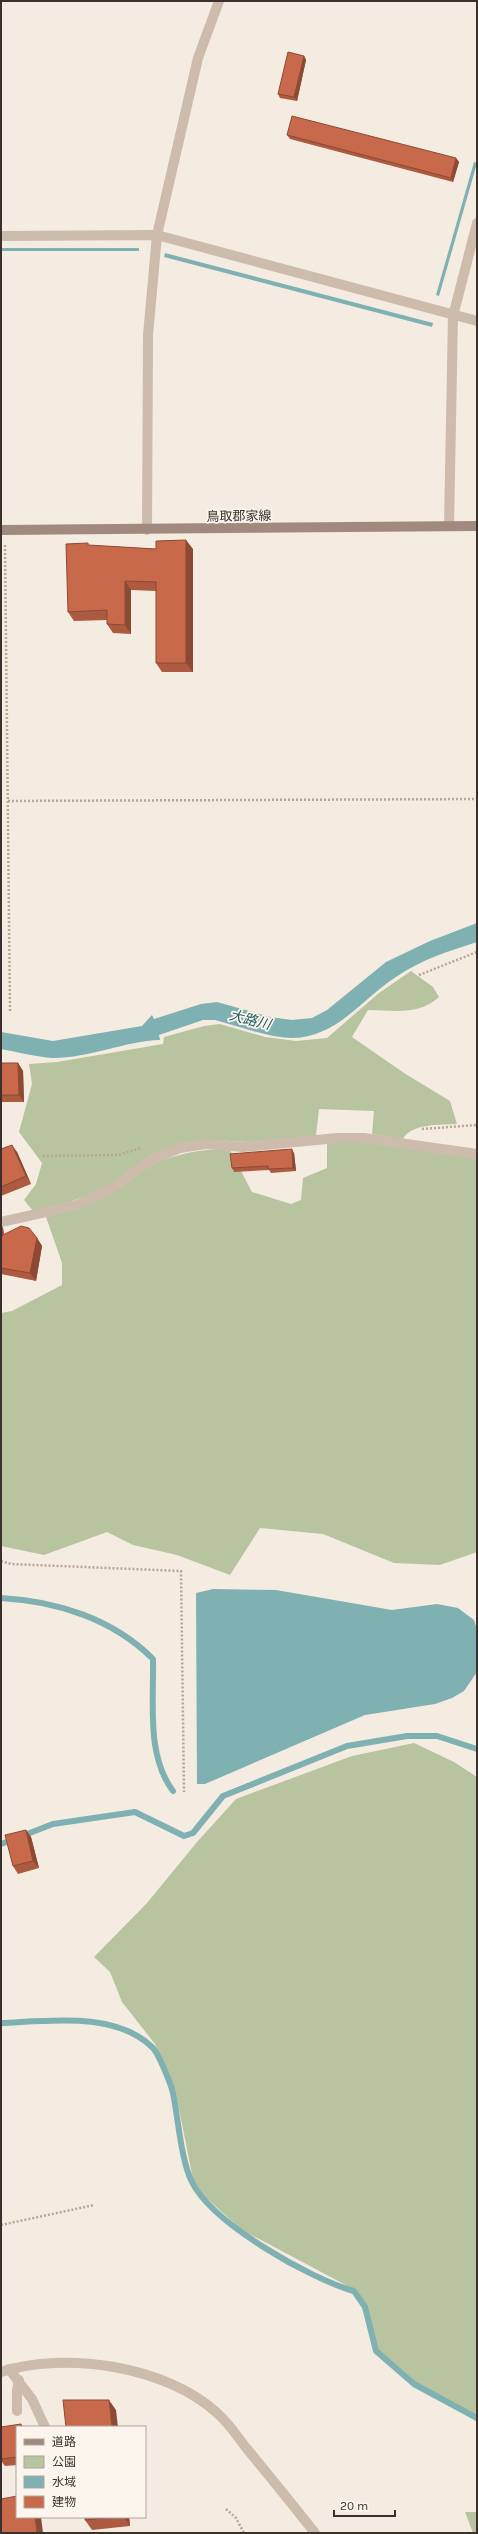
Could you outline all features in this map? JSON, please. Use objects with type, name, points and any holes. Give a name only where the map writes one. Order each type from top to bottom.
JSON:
[{"type":"main road","name":"鳥取郡家線","points":[[3,530],[147,530],[477,526]]},
{"type":"street","points":[[147,530],[148,335],[157,235],[198,58],[219,1]]},
{"type":"street","points":[[449,526],[453,316],[477,223]]},
{"type":"street","points":[[1,236],[157,235],[453,316],[477,321]]},
{"type":"street","points":[[1,1222],[77,1205],[111,1189],[153,1159],[180,1148],[205,1144],[263,1146],[337,1138],[377,1138],[477,1154]]},
{"type":"street","points":[[5,2370],[37,2363],[89,2363],[133,2372],[178,2385],[217,2412],[315,2533]]},
{"type":"street","points":[[5,2370],[19,2380],[32,2399],[46,2426]]},
{"type":"street","points":[[18,2411],[16,2391],[19,2380]]},
{"type":"path","points":[[3,530],[10,1012]]},
{"type":"path","points":[[8,801],[477,800]]},
{"type":"path","points":[[419,975],[477,952]]},
{"type":"path","points":[[404,1143],[410,1133],[419,1130],[477,1125]]},
{"type":"path","points":[[1,1561],[11,1564],[181,1571],[184,1792]]},
{"type":"path","points":[[1,2225],[94,2205]]},
{"type":"path","points":[[226,2509],[236,2518],[244,2533]]},
{"type":"green space","points":[[411,971],[433,987],[439,997],[423,1007],[406,1011],[368,1010],[352,1037],[404,1073],[450,1101],[457,1124],[420,1127],[407,1134],[403,1139],[372,1134],[374,1111],[319,1109],[316,1136],[246,1142],[212,1140],[183,1143],[151,1155],[104,1189],[75,1200],[34,1212],[24,1200],[36,1184],[42,1163],[19,1132],[32,1084],[29,1064],[57,1062],[163,1044],[164,1037],[204,1026],[220,1024],[265,1037],[296,1041],[327,1038],[379,993]]},
{"type":"green space","points":[[336,1142],[372,1143],[477,1158],[477,1552],[440,1565],[394,1563],[323,1534],[260,1528],[230,1575],[177,1555],[133,1545],[107,1532],[44,1555],[1,1546],[1,1313],[12,1311],[62,1285],[62,1263],[46,1217],[112,1182],[159,1161],[183,1154],[207,1150],[230,1150],[252,1192],[291,1204],[301,1200],[303,1178],[327,1168],[327,1144]]},
{"type":"green space","points":[[414,1743],[454,1762],[477,1777],[477,2416],[414,2382],[377,2349],[367,2306],[355,2290],[242,2230],[204,2196],[193,2179],[175,2089],[155,2044],[122,2002],[110,1972],[94,1957],[147,1903],[197,1842],[236,1799],[352,1756]]},
{"type":"green space","points":[[465,2512],[477,2512],[477,2533],[473,2533]]},
{"type":"water","points":[[474,162],[477,163],[439,296],[436,295]]},
{"type":"water","points":[[1,248],[139,248],[139,251],[1,251]]},
{"type":"water","points":[[165,253],[433,323],[432,327],[164,257]]},
{"type":"water","name":"大路川","points":[[477,923],[477,942],[435,956],[405,971],[336,1024],[309,1036],[293,1038],[274,1036],[215,1020],[203,1020],[159,1035],[160,1040],[134,1043],[67,1057],[53,1058],[34,1056],[1,1049],[1,1032],[53,1041],[142,1026],[152,1015],[154,1019],[201,1004],[217,1002],[270,1017],[292,1020],[312,1018],[327,1010],[386,962],[430,941]]},
{"type":"water","points":[[213,1589],[276,1590],[392,1610],[437,1604],[458,1608],[474,1620],[477,1630],[477,1672],[464,1691],[452,1698],[435,1704],[365,1715],[205,1784],[197,1784],[196,1593]]},
{"type":"building","points":[[288,52],[304,56],[294,97],[278,94]]},
{"type":"building","points":[[292,116],[456,158],[451,178],[287,135]]},
{"type":"building","points":[[186,540],[186,663],[156,663],[156,582],[125,581],[125,625],[107,624],[107,610],[68,612],[66,544],[88,543],[88,545],[156,549],[156,541]]},
{"type":"building","points":[[1,1063],[18,1063],[19,1095],[1,1095]]},
{"type":"building","points":[[12,1145],[26,1176],[1,1187],[1,1149]]},
{"type":"building","points":[[292,1149],[293,1168],[268,1169],[268,1166],[232,1168],[230,1154]]},
{"type":"building","points":[[21,1226],[29,1228],[37,1238],[30,1273],[1,1268],[1,1236]]},
{"type":"building","points":[[26,1830],[33,1861],[13,1866],[5,1835]]},
{"type":"building","points":[[63,2400],[109,2400],[112,2426],[66,2426]]},
{"type":"building","points":[[21,2424],[22,2426],[16,2426],[16,2457],[1,2459],[1,2427]]},
{"type":"building","points":[[16,2496],[16,2518],[35,2518],[37,2533],[1,2533],[1,2499]]},
{"type":"building","points":[[85,2518],[104,2518],[85,2520]]},
{"type":"waterway","points":[[1,1598],[43,1603],[83,1615],[120,1633],[153,1659],[153,1728],[155,1745],[164,1777],[173,1791]]},
{"type":"waterway","points":[[1,1844],[53,1824],[135,1812],[184,1836],[193,1833],[223,1796],[347,1746],[407,1736],[437,1736],[477,1749]]},
{"type":"waterway","points":[[1,2023],[60,2020],[100,2023],[119,2028],[137,2036],[152,2047],[161,2061],[172,2089],[182,2151],[188,2173],[192,2182],[203,2198],[220,2215],[264,2247],[313,2275],[335,2285],[354,2291],[365,2307],[376,2351],[414,2384],[477,2418]]}]
